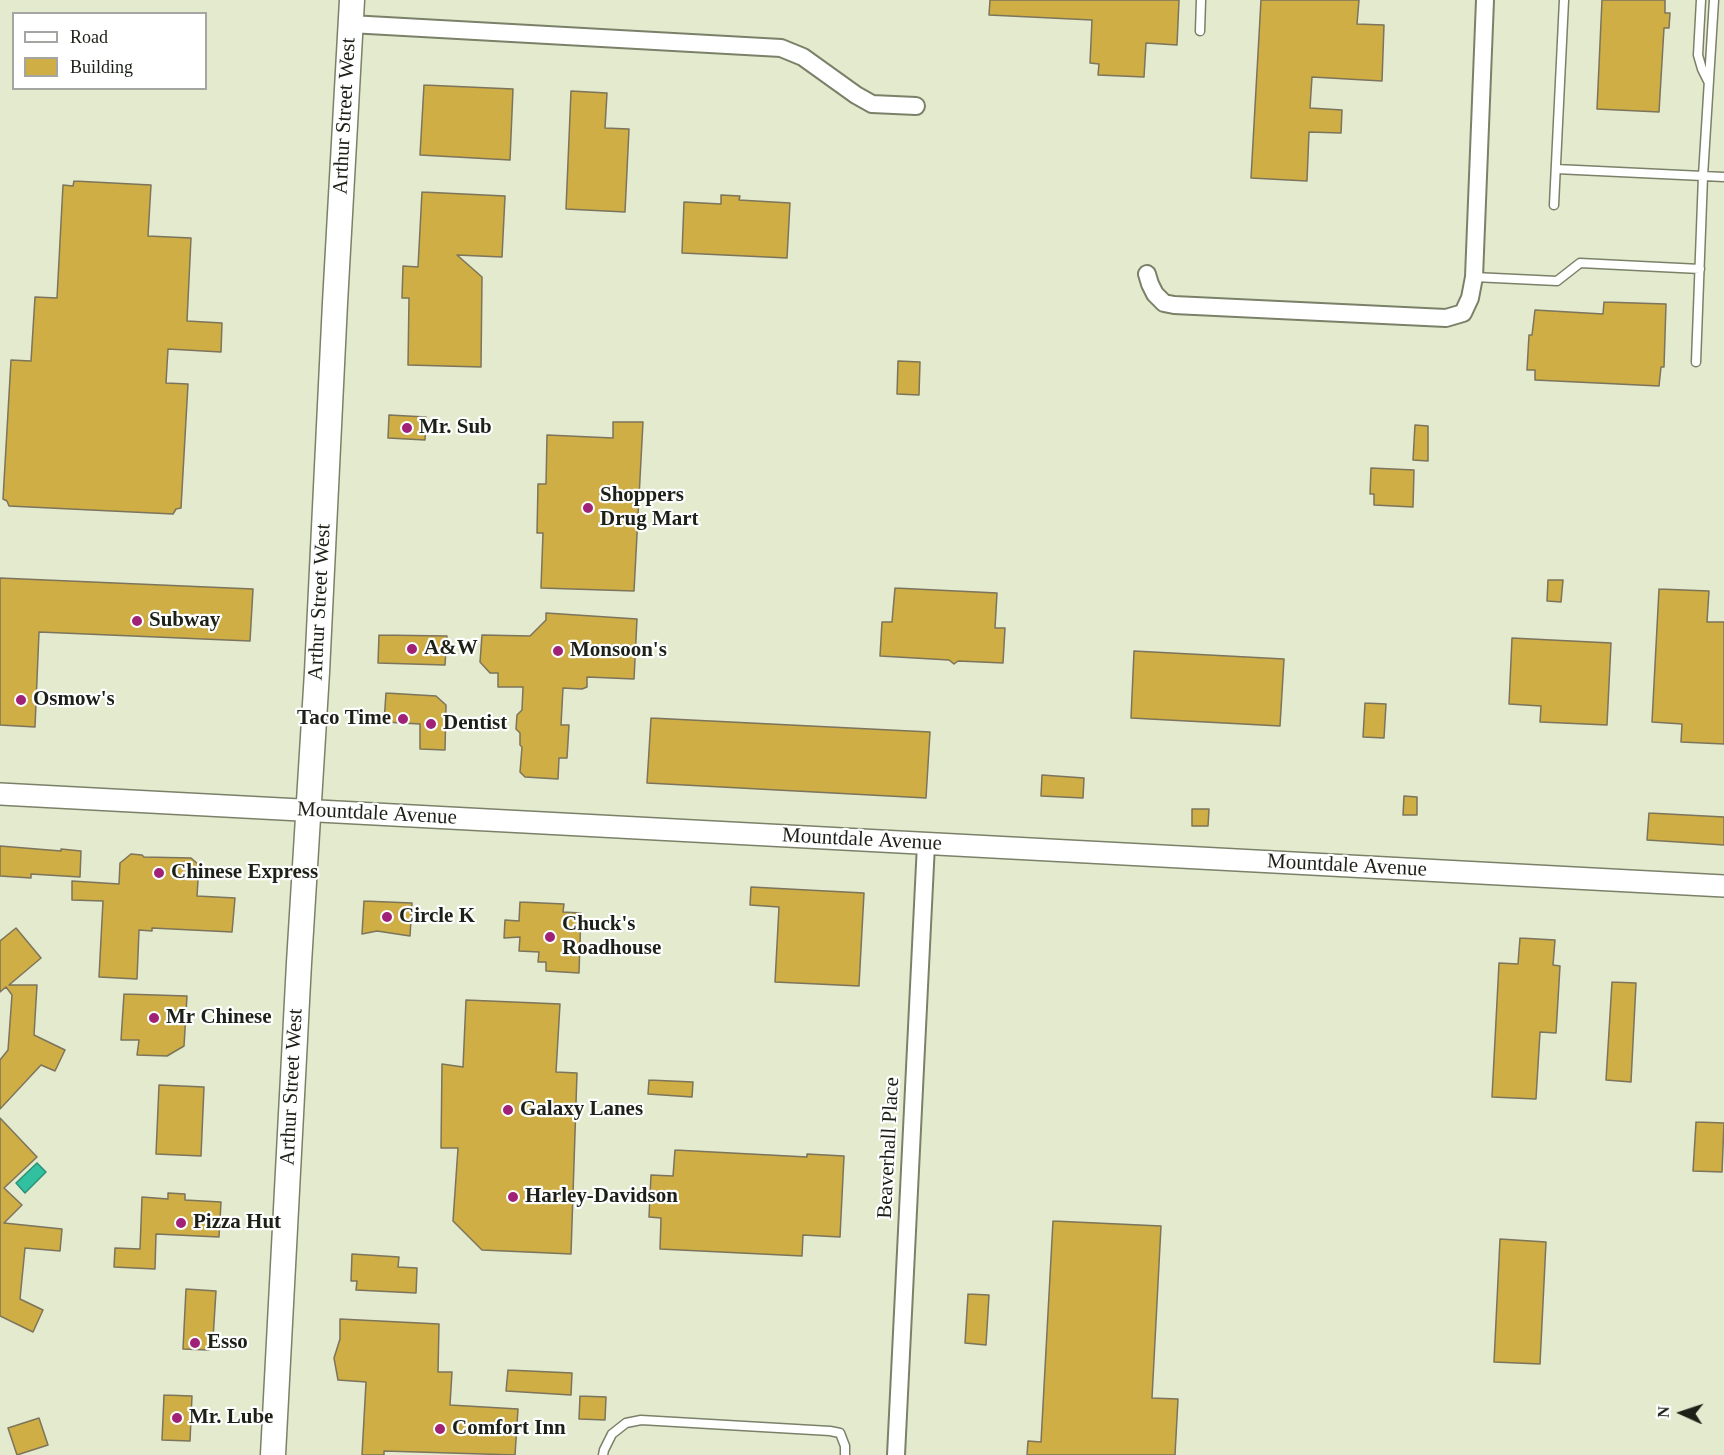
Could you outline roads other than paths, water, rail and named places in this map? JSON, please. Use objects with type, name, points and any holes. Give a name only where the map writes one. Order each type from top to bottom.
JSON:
[{"type":"main road","name":"Arthur Street West","points":[[273,1455],[352,0]]},
{"type":"street","points":[[1147,274],[1155,294],[1164,303],[1174,305],[1446,318],[1463,313],[1470,298],[1474,277],[1485,0]]},
{"type":"street","points":[[350,24],[781,48],[804,57],[872,104],[916,106]]},
{"type":"street","name":"Mountdale Avenue","points":[[0,794],[1724,886]]},
{"type":"street","name":"Beaverhall Place","points":[[896,1455],[926,844]]},
{"type":"lane","points":[[1200,31],[1201,0]]},
{"type":"lane","points":[[1554,205],[1564,0]]},
{"type":"lane","points":[[1701,0],[1698,55],[1709,82]]},
{"type":"lane","points":[[1696,363],[1703,176],[1714,0]]},
{"type":"lane","points":[[1556,169],[1724,177]]},
{"type":"lane","points":[[1474,277],[1557,281],[1580,263],[1700,269]]},
{"type":"lane","points":[[603,1455],[612,1434],[626,1423],[641,1420],[830,1431],[840,1433],[845,1446],[845,1455]]},
{"type":"water","points":[[37,1163],[46,1172],[25,1193],[16,1183]]},
{"type":"place","name":"Mr. Sub","points":[[407,428]]},
{"type":"place","name":"Shoppers Drug Mart","points":[[588,508]]},
{"type":"place","name":"Subway","points":[[137,621]]},
{"type":"place","name":"A&W","points":[[412,649]]},
{"type":"place","name":"Monsoon's","points":[[558,651]]},
{"type":"place","name":"Osmow's","points":[[21,700]]},
{"type":"place","name":"Taco Time","points":[[403,719]]},
{"type":"place","name":"Dentist","points":[[431,724]]},
{"type":"place","name":"Chinese Express","points":[[159,873]]},
{"type":"place","name":"Circle K","points":[[387,917]]},
{"type":"place","name":"Chuck's Roadhouse","points":[[550,937]]},
{"type":"place","name":"Mr Chinese","points":[[154,1018]]},
{"type":"place","name":"Galaxy Lanes","points":[[508,1110]]},
{"type":"place","name":"Harley-Davidson","points":[[513,1197]]},
{"type":"place","name":"Pizza Hut","points":[[181,1223]]},
{"type":"place","name":"Esso","points":[[195,1343]]},
{"type":"place","name":"Mr. Lube","points":[[177,1418]]},
{"type":"place","name":"Comfort Inn","points":[[440,1429]]}]
